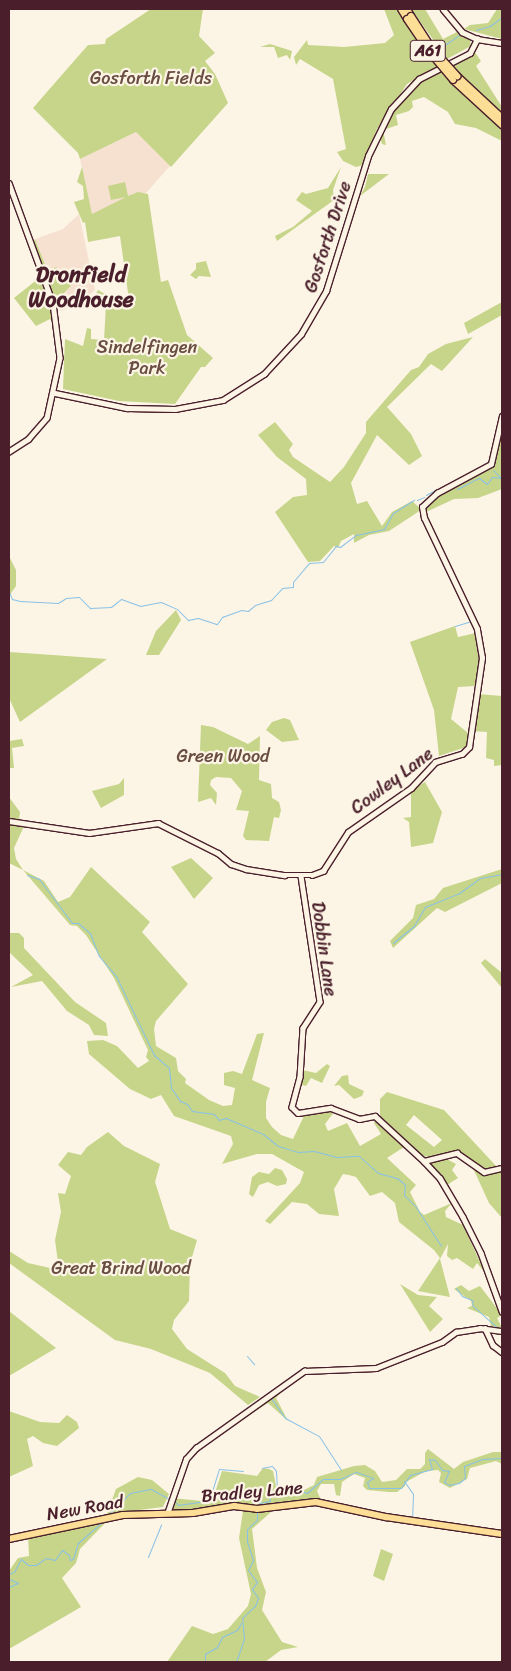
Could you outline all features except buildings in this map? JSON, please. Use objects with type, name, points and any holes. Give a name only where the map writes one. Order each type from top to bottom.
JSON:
[{"type":"highway","name":"A61","points":[[401,9],[409,17],[428,50],[502,125]]},
{"type":"highway","name":"A61","points":[[407,9],[409,17]]},
{"type":"highway","name":"A61","points":[[455,78],[502,118]]},
{"type":"main road","name":"Bradley Lane","points":[[168,1511],[193,1513],[234,1506],[257,1509],[316,1502],[342,1505],[393,1519],[502,1534]]},
{"type":"main road","name":"New Road","points":[[9,1539],[107,1517],[168,1511]]},
{"type":"street","points":[[443,9],[455,26],[477,39],[502,43]]},
{"type":"street","name":"Gosforth Drive","points":[[55,393],[126,408],[176,409],[222,400],[264,374],[301,334],[326,291],[371,148],[391,109],[419,78],[470,53],[477,39]]},
{"type":"street","points":[[9,183],[50,294],[60,350],[55,393],[50,411],[41,427],[24,444],[9,452]]},
{"type":"street","name":"Cowley Lane","points":[[9,821],[88,833],[158,823],[218,852],[234,866],[292,876],[323,871],[348,832],[411,788],[435,762],[462,754],[469,747],[482,658],[472,614],[422,514],[422,507],[431,497],[493,462],[502,416]]},
{"type":"street","name":"Dobbin Lane","points":[[292,876],[299,882]]},
{"type":"street","name":"Dobbin Lane","points":[[301,876],[299,882],[320,1002],[303,1028],[300,1077],[292,1107],[298,1113],[331,1108],[359,1119],[376,1116],[424,1161],[440,1178],[463,1217],[481,1253],[502,1311]]},
{"type":"street","points":[[424,1161],[456,1153],[484,1172],[502,1168]]},
{"type":"street","points":[[484,1328],[490,1336],[493,1345],[502,1352]]},
{"type":"street","points":[[168,1511],[170,1498],[186,1459],[196,1448],[304,1372],[376,1368],[442,1342],[456,1332],[484,1328],[502,1331]]},
{"type":"street","points":[[490,1336],[494,1329]]},
{"type":"shaded area","points":[[136,132],[170,166],[146,193],[135,193],[92,215],[80,159]]},
{"type":"shaded area","points":[[79,214],[95,290],[80,304],[61,311],[59,308],[62,296],[71,286],[48,272],[35,239],[63,229]]},
{"type":"green space","name":"Gosforth Fields","points":[[151,9],[203,9],[199,36],[215,53],[205,61],[215,74],[228,103],[171,167],[136,132],[80,159],[78,153],[33,108],[88,45],[105,44],[106,39]]},
{"type":"green space","points":[[384,9],[397,9],[438,66],[407,84],[377,129],[363,165],[356,167],[343,161],[337,152],[346,149],[333,79],[300,59],[296,65],[294,57],[307,40],[308,45],[344,47],[385,43],[394,35]]},
{"type":"green space","points":[[411,9],[425,9],[443,39],[457,32],[470,40],[471,46],[447,59]]},
{"type":"green space","points":[[497,9],[502,9],[502,39],[464,29],[470,25],[488,23]]},
{"type":"green space","points":[[270,44],[292,51],[290,60],[287,55],[278,58],[274,47],[260,47]]},
{"type":"green space","points":[[474,51],[481,61],[476,66],[502,107],[502,115],[450,63]]},
{"type":"green space","points":[[439,69],[502,128],[502,141],[476,128],[455,124],[448,112],[424,97],[412,101],[413,107],[409,111],[396,115],[398,125],[383,130],[386,145],[382,144],[379,134],[395,106],[415,84]]},
{"type":"green space","name":"Sindelfingen Park","points":[[82,167],[92,214],[126,197],[111,200],[108,186],[125,182],[128,196],[138,192],[148,194],[161,282],[168,280],[187,335],[213,358],[205,367],[201,367],[175,404],[119,401],[63,389],[65,339],[83,346],[87,328],[91,329],[91,339],[104,340],[106,304],[95,296],[98,290],[114,299],[115,302],[109,304],[129,300],[120,236],[88,242],[85,222],[83,223],[74,202],[84,199],[83,186],[77,182]]},
{"type":"green space","points":[[341,167],[333,190],[334,200],[277,241],[275,236],[293,227],[312,211],[296,200],[302,192],[306,194],[328,188]]},
{"type":"green space","points":[[368,174],[389,174],[360,196],[365,187]]},
{"type":"green space","points":[[35,239],[48,272],[56,267],[71,286],[64,293],[59,308],[33,243]]},
{"type":"green space","points":[[206,261],[211,277],[199,276],[196,279],[190,275],[196,269],[196,263]]},
{"type":"green space","points":[[39,278],[48,299],[54,324],[50,319],[36,326],[14,298]]},
{"type":"green space","points":[[502,302],[502,315],[468,334],[464,323]]},
{"type":"green space","points":[[473,337],[442,371],[431,364],[387,407],[411,434],[422,456],[409,465],[377,435],[351,483],[357,504],[367,501],[382,526],[392,512],[412,501],[420,508],[418,512],[389,531],[369,535],[354,543],[354,534],[341,541],[338,548],[334,546],[320,561],[308,562],[275,512],[293,497],[307,495],[306,479],[277,457],[258,435],[275,422],[293,444],[289,450],[293,457],[330,482],[344,467],[366,433],[366,422],[411,370],[419,367],[428,354],[446,344]]},
{"type":"green space","points":[[500,439],[502,440],[502,489],[478,498],[454,499],[424,513],[434,497],[491,467]]},
{"type":"green space","points":[[9,556],[16,570],[16,586],[9,596]]},
{"type":"green space","points":[[176,610],[181,620],[159,655],[146,655],[156,631]]},
{"type":"green space","points":[[455,626],[458,637],[476,633],[480,658],[475,686],[458,687],[451,719],[468,733],[466,747],[439,756],[434,710],[410,642]]},
{"type":"green space","points":[[9,652],[107,659],[20,722],[9,698]]},
{"type":"green space","points":[[478,694],[502,696],[502,765],[494,766],[494,760],[486,758],[487,732],[472,731]]},
{"type":"green space","points":[[284,718],[290,720],[299,740],[282,742],[266,730],[272,722]]},
{"type":"green space","name":"Green Wood","points":[[201,725],[213,727],[248,744],[260,736],[259,780],[271,784],[272,798],[279,802],[281,810],[279,818],[274,817],[269,841],[246,840],[243,836],[249,811],[236,810],[242,791],[231,778],[216,777],[211,780],[210,785],[217,793],[216,805],[211,798],[198,802]]},
{"type":"green space","points":[[22,739],[24,746],[12,748],[14,768],[9,768],[9,741]]},
{"type":"green space","points":[[124,778],[124,795],[101,808],[92,791],[119,784]]},
{"type":"green space","points":[[425,782],[442,812],[433,843],[411,847],[409,822],[403,818],[411,817],[411,791]]},
{"type":"green space","points":[[9,797],[20,812],[19,820],[9,819]]},
{"type":"green space","points":[[9,823],[25,824],[14,848],[16,859],[23,870],[9,863]]},
{"type":"green space","points":[[191,858],[213,878],[194,899],[171,867]]},
{"type":"green space","points":[[91,867],[150,922],[142,932],[188,984],[156,1021],[154,1029],[156,1046],[176,1058],[178,1071],[186,1079],[185,1083],[209,1100],[223,1106],[232,1105],[235,1088],[224,1085],[224,1073],[233,1071],[242,1074],[257,1034],[264,1033],[252,1080],[270,1088],[266,1102],[266,1118],[272,1127],[281,1135],[293,1139],[304,1116],[330,1110],[335,1111],[325,1124],[328,1131],[347,1123],[360,1146],[381,1134],[374,1123],[376,1119],[404,1147],[387,1158],[416,1185],[410,1192],[420,1212],[424,1215],[452,1203],[445,1211],[446,1217],[463,1225],[485,1273],[477,1263],[473,1269],[457,1258],[452,1260],[447,1256],[448,1244],[440,1259],[450,1297],[418,1291],[440,1258],[434,1250],[399,1222],[395,1203],[382,1192],[370,1196],[356,1177],[349,1175],[343,1174],[334,1189],[339,1216],[319,1214],[307,1204],[292,1202],[270,1224],[265,1221],[300,1183],[304,1172],[272,1154],[257,1154],[222,1164],[233,1144],[231,1136],[174,1116],[161,1095],[151,1099],[130,1089],[89,1054],[87,1041],[103,1040],[117,1046],[138,1068],[149,1061],[146,1057],[148,1050],[114,978],[86,935],[77,926],[70,925],[23,870],[44,881],[58,902],[70,897]]},
{"type":"green space","points":[[502,869],[502,883],[445,912],[437,908],[393,948],[390,941],[413,918],[416,905],[434,899],[443,888]]},
{"type":"green space","points":[[9,933],[19,933],[24,938],[24,948],[75,1002],[106,1023],[108,1036],[94,1035],[89,1025],[67,1011],[42,981],[11,987],[33,975],[9,952]]},
{"type":"green space","points":[[485,959],[502,973],[502,988],[481,963]]},
{"type":"green space","points":[[327,1064],[330,1066],[322,1083],[311,1078],[306,1086],[299,1084],[302,1070],[316,1073]]},
{"type":"green space","points":[[348,1075],[349,1084],[364,1091],[362,1096],[354,1099],[339,1085],[334,1086],[342,1076]]},
{"type":"green space","points":[[387,1092],[444,1110],[497,1167],[484,1169],[457,1152],[429,1157],[419,1155],[380,1118],[380,1099]],"holes":[[[414,1115],[442,1140],[434,1147],[406,1125]]]},
{"type":"green space","name":"Great Brind Wood","points":[[108,1132],[124,1146],[160,1164],[155,1182],[170,1229],[197,1240],[190,1264],[189,1301],[174,1320],[172,1329],[187,1349],[225,1373],[235,1386],[260,1397],[248,1405],[210,1373],[151,1349],[115,1340],[9,1263],[9,1251],[28,1263],[59,1270],[55,1240],[61,1212],[58,1193],[65,1194],[71,1176],[58,1165],[68,1152],[81,1155],[87,1147]]},
{"type":"green space","points":[[443,1157],[456,1164],[452,1170],[458,1178],[447,1185],[429,1162]]},
{"type":"green space","points":[[472,1166],[484,1176],[502,1171],[502,1218],[489,1203]]},
{"type":"green space","points":[[275,1168],[282,1170],[287,1179],[286,1184],[277,1186],[268,1182],[259,1185],[253,1197],[249,1194],[252,1177],[259,1172],[269,1174]]},
{"type":"green space","points":[[400,1284],[418,1295],[437,1297],[429,1306],[443,1319],[430,1332]]},
{"type":"green space","points":[[461,1285],[469,1291],[480,1286],[502,1315],[497,1318],[502,1328],[491,1326],[489,1317],[467,1308],[472,1306],[471,1301],[454,1289]]},
{"type":"green space","points":[[9,1311],[56,1348],[9,1376]]},
{"type":"green space","points":[[291,1381],[276,1398],[288,1421],[268,1403],[236,1423],[234,1421]]},
{"type":"green space","points":[[9,1411],[40,1422],[59,1423],[67,1415],[77,1422],[79,1428],[57,1446],[43,1443],[33,1436],[27,1439],[33,1466],[9,1477]]},
{"type":"green space","points":[[428,1449],[454,1469],[463,1462],[493,1452],[502,1452],[502,1464],[496,1461],[470,1468],[467,1479],[450,1488],[439,1482],[441,1473],[438,1470],[426,1471],[406,1482],[405,1486],[397,1492],[367,1490],[363,1486],[365,1478],[354,1474],[342,1482],[340,1496],[336,1495],[334,1484],[321,1484],[317,1491],[321,1500],[257,1507],[230,1504],[201,1510],[171,1509],[172,1498],[212,1502],[222,1471],[257,1476],[263,1468],[269,1469],[273,1471],[277,1491],[304,1490],[314,1485],[317,1477],[354,1466],[365,1465],[375,1471],[382,1482],[396,1480],[407,1469],[420,1469],[425,1464],[425,1453]]},
{"type":"green space","points":[[138,1477],[152,1480],[169,1494],[163,1507],[107,1514],[116,1489]]},
{"type":"green space","points":[[243,1511],[271,1512],[252,1529],[257,1568],[266,1592],[262,1610],[282,1642],[298,1647],[281,1650],[265,1662],[167,1662],[192,1626],[213,1634],[228,1629],[248,1606],[251,1594],[239,1538]]},
{"type":"green space","points":[[107,1521],[80,1549],[76,1563],[62,1578],[81,1607],[9,1649],[9,1571],[18,1558],[29,1556],[28,1535]]},
{"type":"green space","points":[[381,1549],[393,1554],[384,1581],[373,1576]]},
{"type":"waterway","points":[[476,30],[490,26],[502,17]]},
{"type":"waterway","points":[[437,50],[459,35]]},
{"type":"waterway","points":[[418,60],[429,54]]},
{"type":"waterway","points":[[493,470],[500,477]]},
{"type":"waterway","points":[[457,489],[479,478],[487,484],[492,477],[502,478]]},
{"type":"waterway","points":[[426,495],[435,490]]},
{"type":"waterway","points":[[417,500],[424,497]]},
{"type":"waterway","points":[[9,592],[12,599],[20,601],[58,603],[66,598],[79,597],[90,608],[111,607],[121,599],[140,606],[161,602],[177,609],[188,620],[198,618],[217,624],[222,617],[241,610],[248,611],[255,605],[271,600],[282,588],[293,587],[293,582],[309,563],[323,562],[336,546],[340,547],[356,535],[384,529],[393,513],[414,500]]},
{"type":"waterway","points":[[455,626],[471,621]]},
{"type":"waterway","points":[[233,868],[278,877]]},
{"type":"waterway","points":[[393,943],[414,926],[425,907],[458,894],[480,878],[502,874]]},
{"type":"waterway","points":[[27,875],[39,879],[72,923],[78,923],[90,933],[99,956],[116,976],[154,1055],[169,1068],[171,1088],[180,1101],[187,1104],[192,1111],[214,1114],[219,1120],[226,1118],[263,1134],[278,1146],[298,1152],[314,1151],[337,1157],[359,1156],[378,1173],[397,1178],[405,1185],[404,1195],[416,1207],[441,1246]]},
{"type":"waterway","points":[[456,1288],[462,1296],[472,1300],[473,1306],[496,1327]]},
{"type":"waterway","points":[[247,1356],[254,1364]]},
{"type":"waterway","points":[[262,1404],[271,1398],[285,1418],[319,1436],[341,1470]]},
{"type":"waterway","points":[[262,1468],[272,1466],[276,1471],[277,1492],[282,1494],[296,1490],[307,1493],[323,1479],[340,1479],[356,1472],[373,1478],[367,1482],[369,1488],[401,1488],[410,1475],[432,1469],[429,1459],[435,1460],[442,1470],[449,1471],[444,1482],[449,1485],[459,1483],[465,1478],[464,1466],[482,1459],[502,1458]]},
{"type":"waterway","points":[[173,1500],[178,1505],[206,1501],[210,1498],[219,1469],[243,1471]]},
{"type":"waterway","points":[[404,1481],[413,1494],[412,1517]]},
{"type":"waterway","points":[[108,1515],[130,1493],[151,1489],[169,1499]]},
{"type":"waterway","points":[[257,1507],[259,1503],[270,1501],[269,1496],[277,1492]]},
{"type":"waterway","points":[[236,1662],[244,1639],[242,1618],[255,1606],[258,1598],[252,1589],[257,1582],[248,1570],[253,1560],[247,1542],[247,1529],[257,1520],[257,1511]]},
{"type":"waterway","points":[[9,1574],[14,1572],[21,1559],[28,1565],[36,1565],[46,1558],[55,1560],[62,1550],[69,1555],[70,1560],[73,1559],[78,1543],[102,1522]]},
{"type":"waterway","points":[[148,1557],[161,1524]]},
{"type":"waterway","points":[[9,1579],[18,1583],[9,1587]]},
{"type":"waterway","points":[[205,1662],[205,1654],[217,1647],[222,1637],[237,1630],[241,1623]]},
{"type":"waterway","points":[[199,1662],[204,1662]]},
{"type":"district","name":"Dronfield Woodhouse","points":[[81,286]]}]
